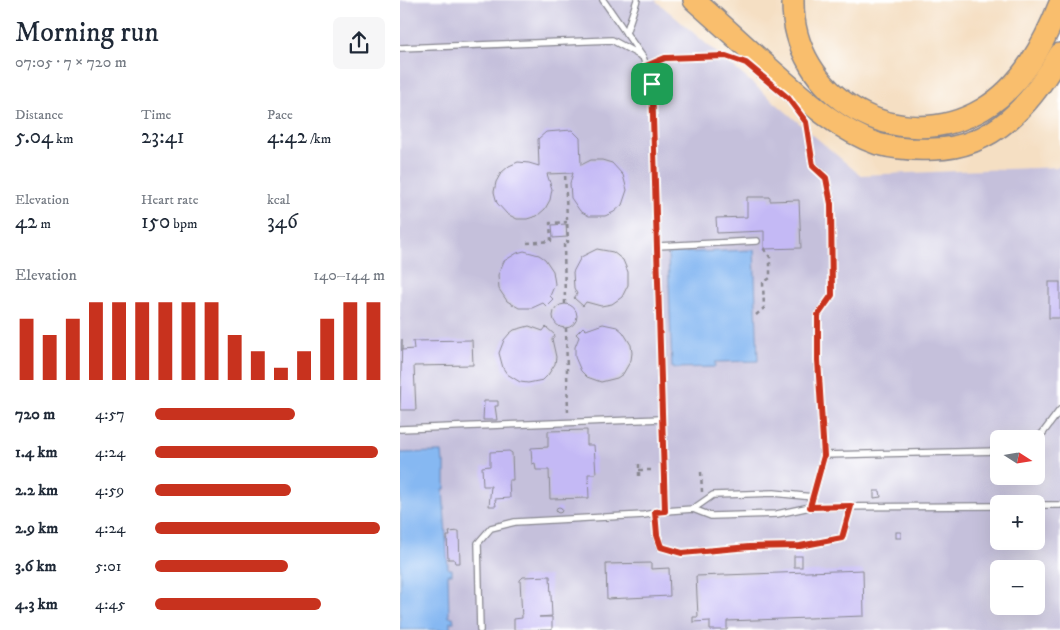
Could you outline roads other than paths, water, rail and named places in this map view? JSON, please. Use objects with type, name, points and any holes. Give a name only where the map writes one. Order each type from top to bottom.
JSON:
[{"type":"highway","points":[[694,0],[806,100],[864,138],[894,148],[955,148],[981,140],[1013,116],[1037,90],[1060,54]]},
{"type":"highway","points":[[793,0],[793,17],[801,49],[811,69],[851,107],[881,122],[910,126],[942,124],[956,120],[984,108],[998,98],[1027,68],[1040,48],[1060,3]]},
{"type":"lane","points":[[603,0],[643,57],[652,84],[665,511]]},
{"type":"lane","points":[[626,33],[637,0]]},
{"type":"lane","points":[[400,48],[612,40],[643,57]]},
{"type":"lane","points":[[646,66],[665,58],[726,56],[746,63],[781,92],[806,122],[813,166],[826,178],[831,204],[832,295],[818,315],[818,360],[824,455],[810,507]]},
{"type":"lane","points":[[657,246],[757,241]]},
{"type":"lane","points":[[1045,430],[1060,410]]},
{"type":"lane","points":[[400,429],[662,419]]},
{"type":"lane","points":[[824,455],[990,451]]},
{"type":"lane","points":[[693,509],[714,495],[774,493],[813,497]]},
{"type":"lane","points":[[1045,505],[1060,504]]},
{"type":"lane","points":[[655,512],[657,535],[661,547],[682,553],[749,547],[800,546],[842,538],[851,506]]},
{"type":"lane","points":[[480,630],[478,543],[491,528],[515,522],[644,515],[655,512],[693,509],[711,516],[777,514],[810,507],[990,506]]},
{"type":"water","points":[[754,250],[758,361],[715,362],[715,367],[672,368],[668,253]]},
{"type":"water","points":[[442,452],[443,463],[445,463],[445,489],[443,489],[448,569],[452,569],[452,574],[448,574],[449,617],[453,617],[454,622],[450,622],[450,630],[400,630],[400,453]]}]
